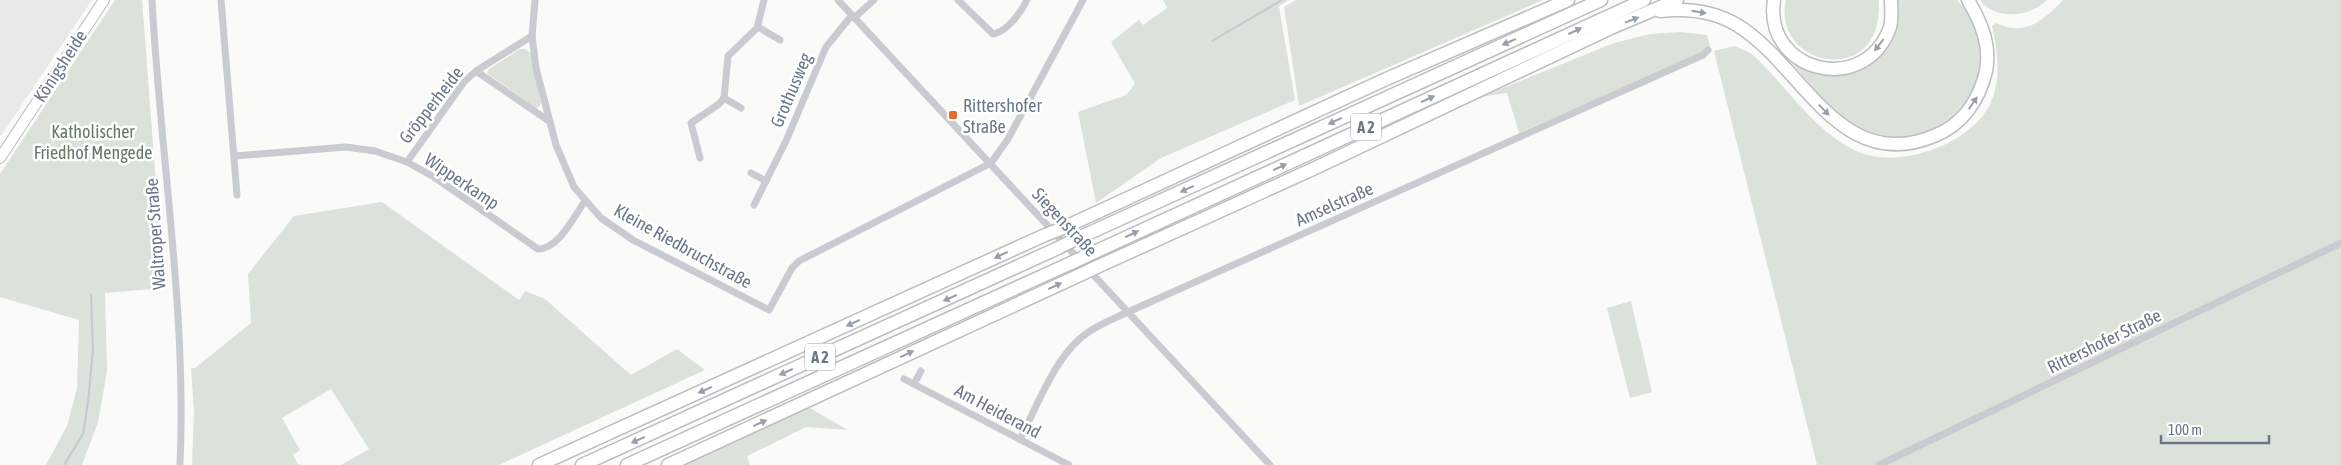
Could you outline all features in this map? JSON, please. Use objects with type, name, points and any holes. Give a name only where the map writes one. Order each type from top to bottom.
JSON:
[{"type":"highway","points":[[1509,25],[1525,15],[1559,0]]},
{"type":"highway","points":[[539,465],[1384,80],[1568,0]]},
{"type":"highway","name":"A 2","points":[[582,465],[1601,0]]},
{"type":"highway","name":"A 2","points":[[626,465],[1644,0]]},
{"type":"highway","points":[[668,465],[1313,169],[1448,103],[1613,27],[1677,0]]},
{"type":"highway","points":[[1774,0],[1773,8],[1776,28],[1783,43],[1791,53],[1821,69],[1842,69],[1854,66],[1869,58],[1884,40],[1891,20],[1891,0]]},
{"type":"highway","points":[[1650,12],[1686,10],[1711,14],[1736,24],[1771,52],[1823,109],[1843,127],[1853,134],[1876,142],[1898,145],[1924,140],[1946,130],[1958,122],[1980,92],[1987,63],[1987,45],[1983,28],[1968,0]]},
{"type":"main road","name":"Königsheide","points":[[0,158],[104,0]]},
{"type":"street","name":"Waltroper Straße","points":[[152,0],[179,343],[182,413],[180,465]]},
{"type":"street","points":[[221,0],[237,195]]},
{"type":"street","name":"Kleine Riedbruchstraße","points":[[535,0],[532,36],[536,68],[549,121],[564,167],[574,187],[601,218],[633,240],[769,310],[792,268],[799,261],[991,163]]},
{"type":"street","points":[[700,158],[691,123],[719,104],[724,98],[728,56],[758,27],[764,0]]},
{"type":"street","name":"Siegenstraße","points":[[838,0],[1270,465]]},
{"type":"street","name":"Grothusweg","points":[[754,205],[786,141],[826,47],[853,17],[874,0]]},
{"type":"street","points":[[958,0],[993,34],[1001,32],[1015,18],[1027,0]]},
{"type":"street","points":[[991,163],[1008,139],[1083,0]]},
{"type":"street","points":[[758,27],[780,40]]},
{"type":"street","name":"Gröpperheide","points":[[406,162],[464,82],[476,71],[532,36]]},
{"type":"street","name":"Amselstraße","points":[[1020,439],[1058,366],[1074,344],[1090,331],[1128,312],[1600,102],[1703,55],[1708,50]]},
{"type":"street","points":[[476,71],[549,121]]},
{"type":"street","points":[[724,98],[741,108]]},
{"type":"street","name":"Wipperkamp","points":[[234,156],[346,147],[375,151],[406,162],[434,177],[538,249],[544,249],[556,241],[585,201]]},
{"type":"street","points":[[751,173],[766,181]]},
{"type":"street","name":"Rittershofer Straße","points":[[1879,465],[2341,243]]},
{"type":"street","points":[[914,384],[921,371]]},
{"type":"street","name":"Am Heiderand","points":[[904,379],[1069,465]]},
{"type":"shaded area","points":[[0,0],[92,0],[1,136],[0,135]]},
{"type":"green space","name":"Katholischer Friedhof Mengede","points":[[115,0],[142,0],[164,288],[105,293],[107,371],[98,422],[82,465],[46,465],[67,426],[77,388],[79,320],[0,297],[0,174]]},
{"type":"green space","points":[[1163,0],[1289,0],[1279,6],[1295,100],[1161,158],[1096,203],[1078,112],[1126,95],[1135,84],[1111,42],[1139,20],[1143,25],[1167,8]]},
{"type":"green space","points":[[1296,0],[1543,0],[1299,106],[1284,7]]},
{"type":"green space","points":[[1786,0],[1879,0],[1878,19],[1871,40],[1857,53],[1841,59],[1823,58],[1806,51],[1793,39],[1786,22]]},
{"type":"green space","points":[[1897,0],[1957,0],[1975,25],[1979,41],[1980,59],[1979,72],[1970,95],[1959,109],[1946,121],[1931,130],[1914,136],[1896,138],[1878,136],[1861,129],[1841,116],[1824,100],[1793,64],[1817,74],[1835,75],[1851,73],[1865,67],[1886,47],[1896,17]]},
{"type":"green space","points":[[1980,0],[2047,0],[2040,6],[2023,13],[2004,14],[1987,7]]},
{"type":"green space","points":[[2063,0],[2341,0],[2341,465],[1817,465],[1714,51],[1735,46],[1752,54],[1830,135],[1861,153],[1878,157],[1897,157],[1937,148],[1956,139],[1972,127],[1985,113],[1993,97],[1998,70],[1992,26],[1996,23],[2016,28],[2033,25]]},
{"type":"green space","points":[[1680,32],[1707,35],[1711,50],[1519,133],[1507,93],[1481,97],[1614,43],[1650,34]]},
{"type":"green space","points":[[520,49],[525,49],[531,53],[541,101],[540,106],[536,108],[487,73],[489,69]]},
{"type":"green space","points":[[382,202],[519,300],[525,291],[545,299],[631,375],[677,349],[705,370],[499,465],[341,465],[369,449],[331,389],[282,418],[300,450],[293,455],[298,464],[301,465],[192,465],[194,412],[191,368],[195,368],[251,323],[248,274],[294,216]]},
{"type":"green space","points":[[1631,301],[1652,392],[1630,398],[1607,308]]},
{"type":"green space","points":[[808,407],[848,430],[806,427],[747,456],[750,465],[681,465]]},
{"type":"waterway","points":[[1212,41],[1282,0]]},
{"type":"waterway","points":[[64,465],[83,434],[88,403],[93,348],[91,294]]},
{"type":"place","name":"Rittershofer Straße","points":[[953,115]]}]
